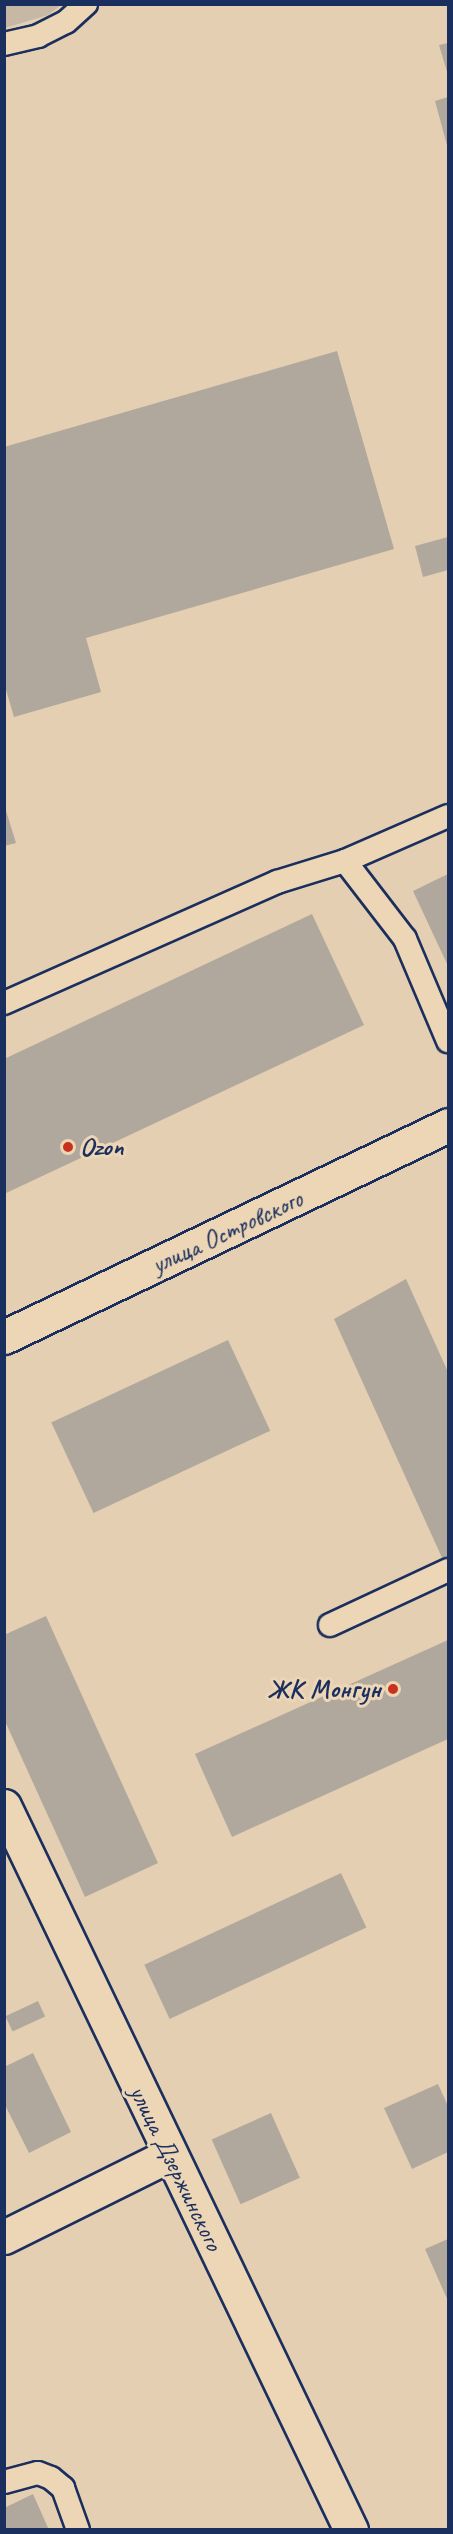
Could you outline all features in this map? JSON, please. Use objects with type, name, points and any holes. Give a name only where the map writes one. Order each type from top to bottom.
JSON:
[{"type":"street","name":"улица Островского","points":[[4,1337],[448,1125]]},
{"type":"street","name":"улица Дзержинского","points":[[8,1822],[351,2529]]},
{"type":"street","points":[[4,2237],[169,2155]]},
{"type":"lane","points":[[4,44],[38,36],[66,22],[86,4]]},
{"type":"lane","points":[[4,1003],[277,882],[345,861],[448,816]]},
{"type":"lane","points":[[345,861],[405,939],[448,1041]]},
{"type":"lane","points":[[330,1625],[448,1570]]},
{"type":"lane","points":[[4,2482],[38,2473],[51,2478],[63,2488],[78,2529]]},
{"type":"shaded area","points":[[5,4],[61,5],[48,15],[5,28]]},
{"type":"building","points":[[448,43],[448,75],[439,45]]},
{"type":"building","points":[[448,97],[448,149],[435,101]]},
{"type":"building","points":[[337,351],[394,549],[86,638],[101,692],[14,717],[4,683],[4,447]]},
{"type":"building","points":[[448,537],[448,570],[423,577],[415,546]]},
{"type":"building","points":[[4,804],[16,843],[4,846]]},
{"type":"building","points":[[448,874],[448,966],[413,891]]},
{"type":"building","points":[[312,914],[364,1025],[4,1194],[4,1059]]},
{"type":"building","points":[[406,1279],[448,1372],[448,1558],[443,1560],[334,1319]]},
{"type":"building","points":[[228,1340],[270,1431],[94,1513],[51,1422]]},
{"type":"building","points":[[46,1616],[158,1863],[85,1897],[4,1719],[4,1635]]},
{"type":"building","name":"ЖК Монгун","points":[[448,1640],[448,1739],[232,1837],[195,1754]]},
{"type":"building","points":[[341,1873],[366,1927],[170,2019],[144,1965]]},
{"type":"building","points":[[38,2001],[45,2016],[13,2032],[5,2016]]},
{"type":"building","points":[[33,2053],[71,2132],[29,2153],[4,2103],[4,2067]]},
{"type":"building","points":[[438,2084],[448,2106],[448,2152],[412,2169],[384,2108]]},
{"type":"building","points":[[271,2113],[300,2178],[240,2204],[212,2139]]},
{"type":"building","points":[[448,2239],[448,2301],[425,2249]]},
{"type":"building","points":[[33,2494],[49,2530],[4,2530],[4,2508]]},
{"type":"place","name":"Ozon","points":[[68,1147]]},
{"type":"place","name":"ЖК Монгун","points":[[393,1689]]}]
